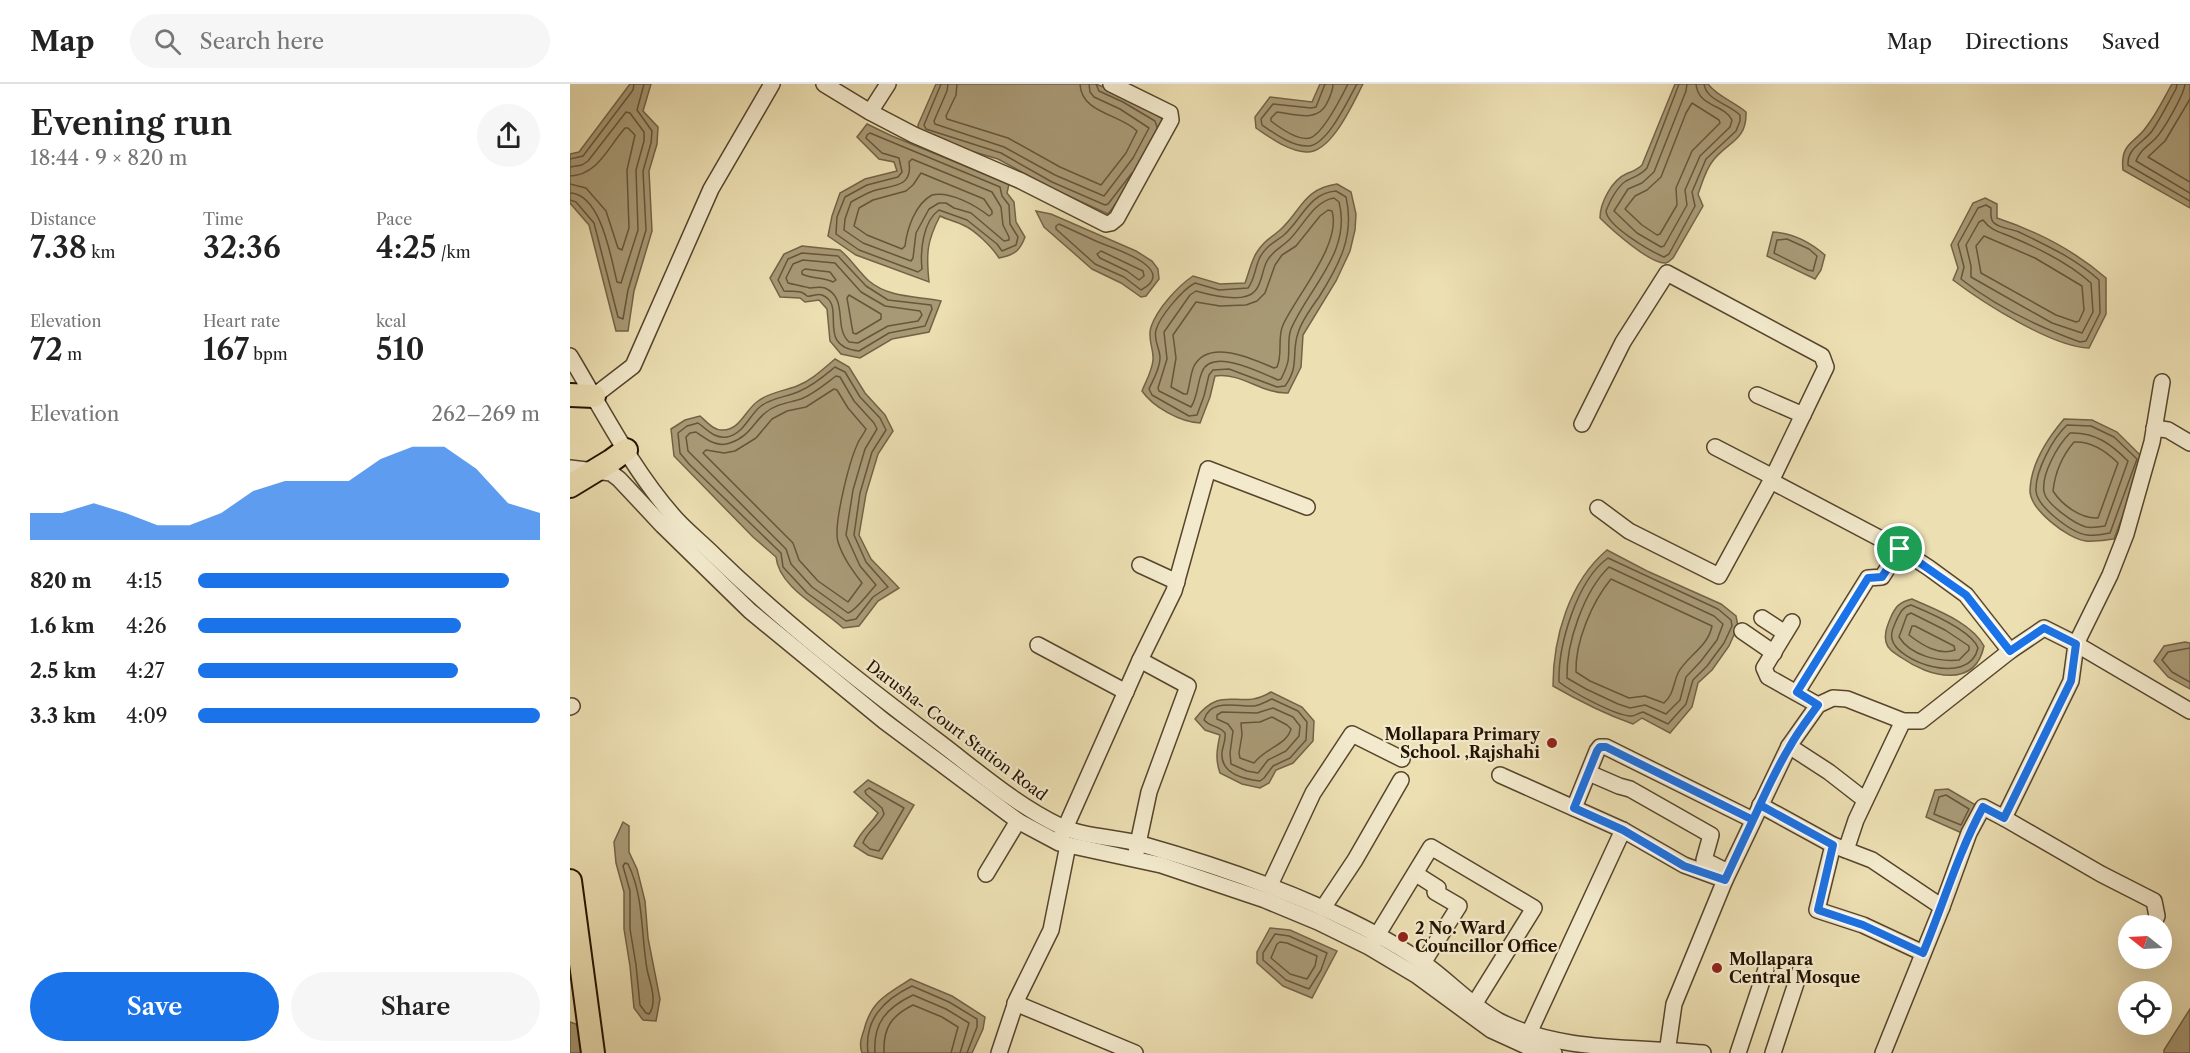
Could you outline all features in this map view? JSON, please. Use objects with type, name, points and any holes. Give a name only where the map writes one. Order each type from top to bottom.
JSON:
[{"type":"highway","points":[[570,395],[594,396]]},
{"type":"highway","points":[[570,486],[626,450]]},
{"type":"highway","points":[[570,881],[593,1053]]},
{"type":"street","points":[[594,396],[633,366],[711,189],[772,84]]},
{"type":"street","points":[[824,84],[914,135],[1021,181],[1106,224],[1117,218],[1171,120],[1170,113],[1111,84]]},
{"type":"street","points":[[870,112],[888,84]]},
{"type":"street","points":[[1582,424],[1623,342],[1667,273],[1822,356],[1826,367],[1772,479],[1719,576],[1629,531],[1598,508]]},
{"type":"street","name":"Darusha- Court Station Road","points":[[570,356],[626,450],[651,488],[676,519],[761,601],[897,710],[1064,838]]},
{"type":"street","points":[[2004,818],[2071,681],[2076,644],[2110,575],[2126,534],[2154,428],[2162,382]]},
{"type":"street","points":[[1756,395],[1803,415]]},
{"type":"street","points":[[2154,428],[2168,430],[2190,443]]},
{"type":"street","points":[[1715,447],[1900,549],[1966,595],[2010,651]]},
{"type":"street","name":"Darusha- Court Station Road","points":[[570,468],[611,473],[619,478],[663,526],[750,611],[884,721],[1018,821],[1064,838],[1136,851],[1270,885],[1323,908],[1373,941],[1491,1030],[1526,1046],[1554,1053]]},
{"type":"street","points":[[999,1053],[1016,1004],[1051,930],[1064,838],[1140,660],[1177,582],[1208,469],[1307,507]]},
{"type":"street","points":[[1797,692],[1868,578],[1882,577],[1900,549]]},
{"type":"street","points":[[1140,565],[1177,582]]},
{"type":"street","points":[[1762,618],[1789,628],[1764,668],[1768,677],[1818,705]]},
{"type":"street","points":[[1667,1051],[1674,1005],[1727,876],[1790,746],[1818,705],[1833,698],[1847,699],[1904,721],[1921,721],[2010,651],[2044,628],[2076,644],[2190,711]]},
{"type":"street","points":[[1742,631],[1774,653]]},
{"type":"street","points":[[1038,645],[1126,692]]},
{"type":"street","points":[[1136,851],[1149,792],[1188,686],[1140,660]]},
{"type":"street","points":[[1904,721],[1840,848],[1818,910],[1863,925],[1923,953]]},
{"type":"street","points":[[1270,885],[1312,793],[1352,734],[1402,759]]},
{"type":"street","points":[[1790,746],[1865,800]]},
{"type":"street","points":[[1574,808],[1597,751],[1600,747],[1606,747],[1753,820]]},
{"type":"street","points":[[1589,773],[1630,789],[1711,835],[1704,860],[1727,876]]},
{"type":"street","points":[[1500,776],[1623,830],[1684,866],[1727,876]]},
{"type":"street","points":[[1323,908],[1355,860],[1401,780]]},
{"type":"street","points":[[1760,805],[1840,848],[1872,860],[1942,906]]},
{"type":"street","points":[[1883,1053],[1969,833],[1983,807],[2101,874],[2154,901],[2157,915]]},
{"type":"street","points":[[986,874],[1018,821]]},
{"type":"street","points":[[1529,1033],[1623,830]]},
{"type":"street","points":[[1373,941],[1431,847],[1533,908],[1475,1003]]},
{"type":"street","name":"Darusha- Court Station Road","points":[[1136,851],[1193,875],[1373,941],[1423,963],[1497,1020],[1529,1033],[1588,1047],[1703,1053]]},
{"type":"street","points":[[1416,874],[1438,888],[1435,892],[1459,906],[1423,963]]},
{"type":"street","points":[[1738,1053],[1766,969]]},
{"type":"street","points":[[1773,1053],[1800,971]]},
{"type":"street","points":[[1016,1004],[1135,1053]]},
{"type":"water","points":[[630,84],[651,84],[643,111],[658,127],[657,144],[649,171],[652,231],[634,291],[628,331],[616,331],[589,225],[570,203],[570,154],[579,152]]},
{"type":"water","points":[[936,84],[1096,84],[1126,96],[1163,119],[1145,165],[1108,214],[1049,187],[998,159],[919,133],[918,125]]},
{"type":"water","points":[[1320,84],[1363,84],[1340,126],[1324,145],[1315,150],[1299,151],[1280,143],[1256,128],[1255,117],[1270,97],[1312,102]]},
{"type":"water","points":[[1675,84],[1708,84],[1746,112],[1743,130],[1739,136],[1718,155],[1707,169],[1698,194],[1703,206],[1673,258],[1666,263],[1641,253],[1600,218],[1602,206],[1616,181],[1642,165]]},
{"type":"water","points":[[2172,84],[2190,84],[2190,208],[2123,170],[2126,149],[2151,121]]},
{"type":"water","points":[[867,124],[1009,184],[1007,193],[1014,202],[1016,222],[1025,237],[1019,249],[999,258],[988,244],[968,227],[940,216],[928,248],[929,282],[856,255],[828,236],[840,193],[865,179],[897,171],[894,162],[879,159],[857,137]]},
{"type":"water","points":[[1337,184],[1351,192],[1356,214],[1355,230],[1350,251],[1336,281],[1303,335],[1301,367],[1288,393],[1269,390],[1234,377],[1215,376],[1200,423],[1176,417],[1153,403],[1142,391],[1153,360],[1150,331],[1158,313],[1169,298],[1193,276],[1220,284],[1245,283],[1253,259],[1263,244],[1280,230],[1310,195],[1317,190]]},
{"type":"water","points":[[1985,198],[1997,204],[1997,218],[2054,243],[2081,259],[2106,278],[2106,314],[2089,348],[2074,346],[2037,332],[1981,300],[1953,280],[1958,268],[1951,245],[1973,203]]},
{"type":"water","points":[[1036,211],[1051,214],[1136,251],[1152,261],[1158,269],[1159,279],[1146,296],[1141,297],[1121,283],[1092,269],[1044,227]]},
{"type":"water","points":[[1773,232],[1801,239],[1825,255],[1821,270],[1815,279],[1767,256]]},
{"type":"water","points":[[802,246],[840,250],[869,281],[885,291],[941,301],[929,332],[892,339],[860,358],[841,354],[830,341],[827,309],[819,300],[805,302],[800,298],[780,297],[770,278],[784,254]]},
{"type":"water","points":[[835,359],[849,367],[865,393],[885,415],[893,431],[878,454],[866,494],[859,535],[871,559],[899,588],[878,601],[859,626],[843,628],[793,588],[779,568],[776,557],[753,537],[674,456],[671,429],[685,420],[700,416],[717,429],[734,427],[758,401],[802,384]]},
{"type":"water","points":[[2064,419],[2092,420],[2117,432],[2144,459],[2114,539],[2086,541],[2078,539],[2051,522],[2031,498],[2033,470],[2046,443]]},
{"type":"water","points":[[1607,550],[1647,571],[1721,604],[1736,616],[1738,626],[1729,646],[1712,670],[1698,683],[1692,707],[1670,733],[1642,718],[1633,724],[1623,720],[1592,707],[1553,686],[1560,630],[1573,594],[1594,563]]},
{"type":"water","points":[[1912,599],[1962,623],[1978,638],[1984,646],[1979,660],[1971,669],[1961,674],[1937,674],[1913,665],[1890,649],[1885,636],[1890,619],[1898,606]]},
{"type":"water","points":[[2190,643],[2190,689],[2168,677],[2154,661],[2164,646]]},
{"type":"water","points":[[1271,692],[1302,707],[1314,721],[1313,741],[1293,763],[1276,770],[1269,783],[1260,788],[1242,784],[1220,773],[1217,754],[1220,735],[1205,730],[1195,719],[1214,702],[1223,699],[1250,699]]},
{"type":"water","points":[[868,780],[914,805],[882,859],[868,855],[854,846],[878,813],[854,792]]},
{"type":"water","points":[[1948,789],[1979,807],[1964,834],[1926,817],[1935,790]]},
{"type":"water","points":[[623,822],[629,826],[629,852],[637,869],[645,901],[648,938],[660,999],[656,1021],[643,1020],[634,1008],[624,929],[624,892],[616,863],[614,842]]},
{"type":"water","points":[[1270,928],[1290,930],[1337,951],[1312,998],[1283,986],[1257,963],[1257,952]]},
{"type":"water","points":[[911,979],[952,996],[985,1017],[983,1029],[972,1053],[862,1053],[861,1039],[871,1012],[881,999]]},
{"type":"water","points":[[2190,1009],[2190,1053],[2164,1053],[2164,1050]]},
{"type":"water","points":[[570,1022],[576,1024],[586,1043],[587,1053],[570,1053]]},
{"type":"place","name":"Mollapara Primary School. ,Rajshahi","points":[[1552,743]]},
{"type":"place","name":"2 No. Ward Councillor Office","points":[[1403,937]]},
{"type":"place","name":"Mollapara Central Mosque","points":[[1717,968]]},
{"type":"route","points":[[1900,549],[1882,577],[1868,578],[1797,692],[1818,705],[1790,746],[1773,779],[1760,805],[1753,820],[1606,747],[1600,747],[1597,751],[1574,808],[1623,830],[1684,866],[1725,880],[1760,805],[1833,845],[1818,910],[1863,925],[1923,953],[1969,833],[1983,807],[2004,818],[2057,711],[2071,681],[2076,644],[2044,628],[2010,651],[1966,595],[1900,549]]}]
